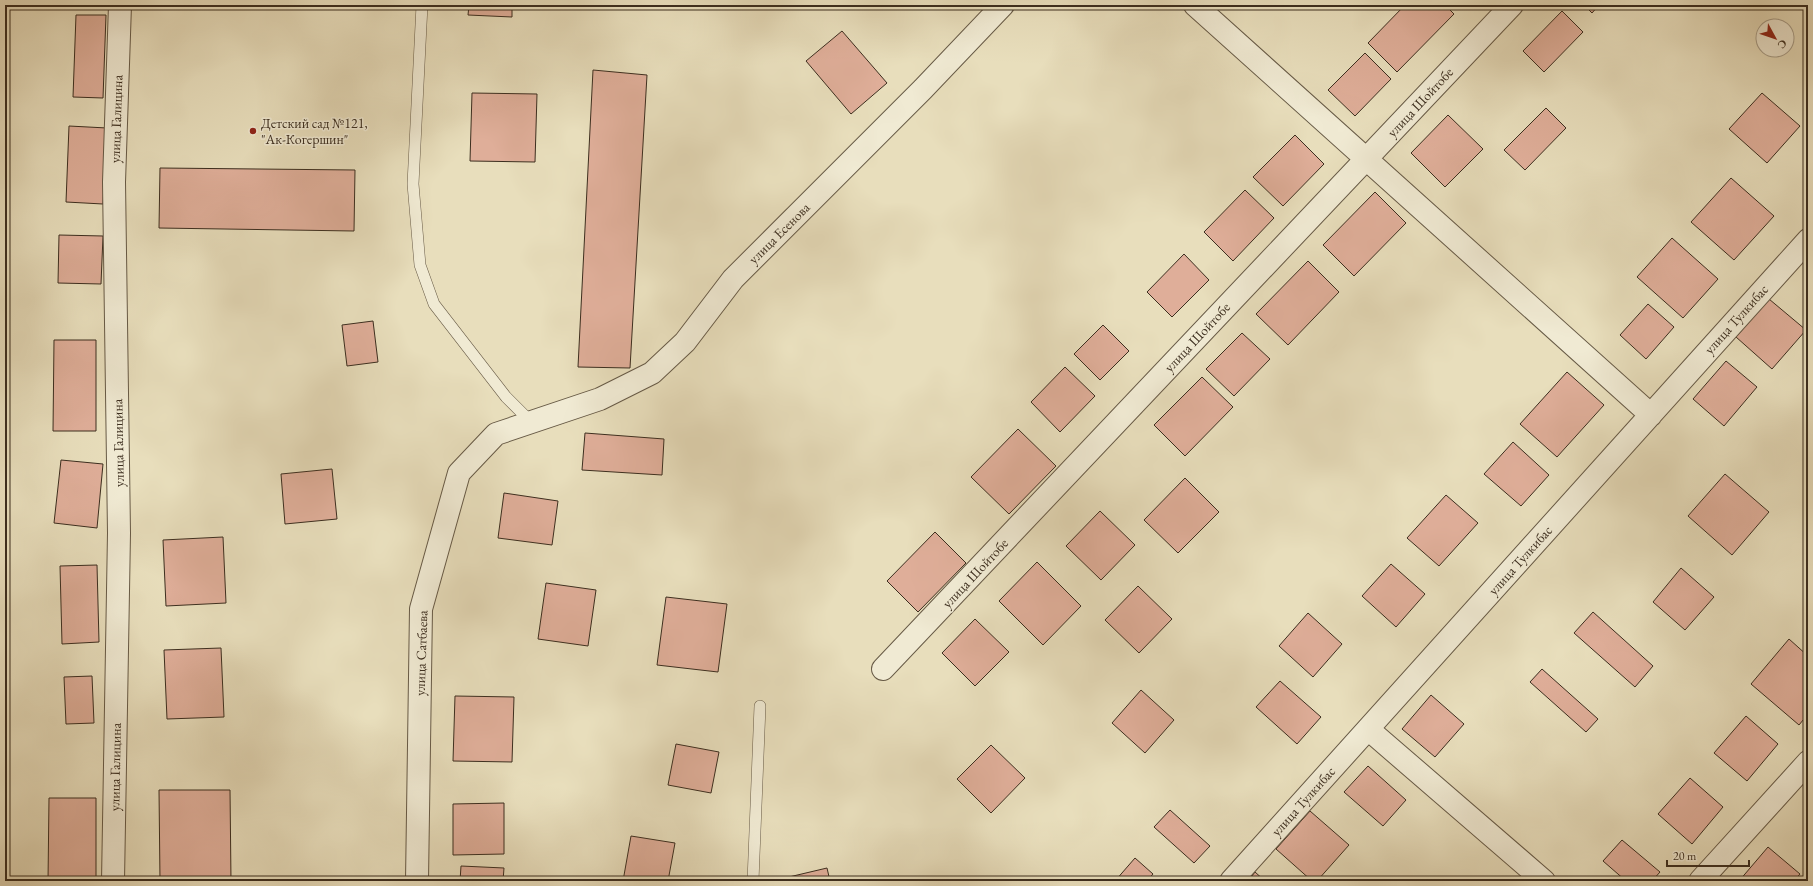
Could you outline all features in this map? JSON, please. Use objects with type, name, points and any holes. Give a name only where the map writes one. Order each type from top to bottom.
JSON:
[{"type":"street","name":"улица Галицина","points":[[113,881],[119,533],[114,182],[120,5]]},
{"type":"street","name":"улица Есенова","points":[[531,422],[600,399],[652,373],[685,342],[733,279],[923,89],[1004,5]]},
{"type":"street","points":[[1195,5],[1651,415]]},
{"type":"street","name":"улица Шойтобе","points":[[883,669],[1512,5]]},
{"type":"street","name":"улица Тулкибас","points":[[1231,881],[1808,240]]},
{"type":"street","name":"улица Сатбаева","points":[[417,881],[421,609],[459,473],[496,434],[531,422]]},
{"type":"street","points":[[1368,729],[1544,881]]},
{"type":"street","points":[[1700,881],[1808,762]]},
{"type":"lane","points":[[422,5],[413,184],[420,265],[434,304],[506,398],[531,422]]},
{"type":"lane","points":[[753,881],[760,706]]},
{"type":"building","points":[[469,5],[512,5],[512,17],[468,15]]},
{"type":"building","points":[[1405,5],[1445,5],[1454,14],[1397,72],[1368,43]]},
{"type":"building","points":[[1584,5],[1599,5],[1592,13]]},
{"type":"building","points":[[1562,11],[1583,32],[1544,72],[1523,51]]},
{"type":"building","points":[[76,15],[106,15],[103,98],[73,97]]},
{"type":"building","points":[[842,31],[887,83],[851,114],[806,61]]},
{"type":"building","points":[[1365,53],[1391,79],[1355,116],[1328,90]]},
{"type":"building","points":[[593,70],[647,75],[630,368],[578,367]]},
{"type":"building","points":[[472,93],[537,94],[535,162],[470,161]]},
{"type":"building","points":[[1762,93],[1800,126],[1767,163],[1729,129]]},
{"type":"building","points":[[1546,108],[1566,128],[1525,170],[1504,150]]},
{"type":"building","points":[[1448,115],[1483,149],[1445,187],[1411,153]]},
{"type":"building","points":[[69,126],[107,128],[103,204],[66,202]]},
{"type":"building","points":[[1295,135],[1324,164],[1283,206],[1253,177]]},
{"type":"building","points":[[160,168],[355,170],[354,231],[159,228]]},
{"type":"building","points":[[1731,178],[1774,216],[1734,260],[1691,222]]},
{"type":"building","points":[[1245,190],[1274,218],[1233,261],[1204,232]]},
{"type":"building","points":[[1375,192],[1406,223],[1354,276],[1323,245]]},
{"type":"building","points":[[59,235],[103,236],[101,284],[58,283]]},
{"type":"building","points":[[1672,238],[1718,279],[1683,318],[1637,277]]},
{"type":"building","points":[[1184,254],[1209,280],[1172,317],[1147,292]]},
{"type":"building","points":[[1308,261],[1339,292],[1288,345],[1256,314]]},
{"type":"building","points":[[1769,299],[1806,330],[1772,369],[1736,337]]},
{"type":"building","points":[[1648,304],[1674,327],[1646,359],[1620,335]]},
{"type":"building","points":[[373,321],[378,362],[347,366],[342,325]]},
{"type":"building","points":[[1103,325],[1129,351],[1100,380],[1074,354]]},
{"type":"building","points":[[1242,333],[1270,359],[1234,396],[1206,369]]},
{"type":"building","points":[[54,340],[96,340],[96,431],[53,431]]},
{"type":"building","points":[[1726,361],[1757,387],[1724,426],[1693,399]]},
{"type":"building","points":[[1065,367],[1095,396],[1060,432],[1031,402]]},
{"type":"building","points":[[1567,372],[1604,405],[1557,457],[1520,424]]},
{"type":"building","points":[[1202,377],[1233,407],[1185,456],[1154,425]]},
{"type":"building","points":[[1018,429],[1056,466],[1009,514],[971,477]]},
{"type":"building","points":[[585,433],[664,439],[662,475],[582,470]]},
{"type":"building","points":[[1513,442],[1549,475],[1521,506],[1484,474]]},
{"type":"building","points":[[61,460],[103,464],[97,528],[54,523]]},
{"type":"building","points":[[332,469],[337,519],[285,524],[281,474]]},
{"type":"building","points":[[1725,474],[1769,512],[1732,555],[1688,516]]},
{"type":"building","points":[[1185,478],[1219,512],[1178,553],[1144,520]]},
{"type":"building","points":[[504,493],[558,501],[552,545],[498,538]]},
{"type":"building","points":[[1446,495],[1478,523],[1439,566],[1407,538]]},
{"type":"building","points":[[1100,511],[1135,545],[1101,580],[1066,546]]},
{"type":"building","points":[[935,532],[966,563],[918,612],[887,581]]},
{"type":"building","points":[[223,537],[226,603],[166,606],[163,540]]},
{"type":"building","points":[[1037,562],[1081,606],[1043,645],[999,601]]},
{"type":"building","points":[[1391,564],[1425,594],[1396,627],[1362,596]]},
{"type":"building","points":[[97,565],[99,642],[62,644],[60,566]]},
{"type":"building","points":[[1681,568],[1714,597],[1685,630],[1653,602]]},
{"type":"building","points":[[546,583],[596,590],[588,646],[538,639]]},
{"type":"building","points":[[1138,586],[1172,619],[1139,653],[1105,620]]},
{"type":"building","points":[[666,597],[727,604],[718,672],[657,665]]},
{"type":"building","points":[[1593,612],[1653,666],[1635,687],[1574,633]]},
{"type":"building","points":[[1308,613],[1342,644],[1313,677],[1279,646]]},
{"type":"building","points":[[975,619],[1009,652],[975,686],[942,653]]},
{"type":"building","points":[[1789,639],[1808,656],[1808,714],[1799,725],[1751,684]]},
{"type":"building","points":[[221,648],[224,717],[167,719],[164,650]]},
{"type":"building","points":[[1542,669],[1598,719],[1586,732],[1530,682]]},
{"type":"building","points":[[92,676],[94,723],[66,724],[64,677]]},
{"type":"building","points":[[1280,681],[1321,717],[1297,744],[1256,707]]},
{"type":"building","points":[[1141,690],[1174,720],[1145,753],[1112,723]]},
{"type":"building","points":[[1431,695],[1464,724],[1435,757],[1402,729]]},
{"type":"building","points":[[455,696],[514,697],[512,762],[453,761]]},
{"type":"building","points":[[1746,716],[1778,744],[1747,781],[1714,753]]},
{"type":"building","points":[[676,744],[719,752],[711,793],[668,785]]},
{"type":"building","points":[[991,745],[1025,778],[991,813],[957,779]]},
{"type":"building","points":[[1368,766],[1406,800],[1383,826],[1344,792]]},
{"type":"building","points":[[1690,778],[1723,807],[1692,844],[1658,814]]},
{"type":"building","points":[[159,790],[230,790],[231,881],[160,881]]},
{"type":"building","points":[[49,798],[96,798],[96,881],[48,881]]},
{"type":"building","points":[[504,803],[504,854],[453,855],[453,804]]},
{"type":"building","points":[[1170,810],[1210,846],[1194,863],[1154,827]]},
{"type":"building","points":[[1310,811],[1349,845],[1317,881],[1312,881],[1276,849]]},
{"type":"building","points":[[631,836],[675,843],[668,881],[623,881]]},
{"type":"building","points":[[1622,840],[1660,872],[1652,881],[1626,881],[1603,861]]},
{"type":"building","points":[[1768,847],[1800,874],[1794,881],[1739,881]]},
{"type":"building","points":[[1135,858],[1153,874],[1147,881],[1115,881]]},
{"type":"building","points":[[461,866],[504,868],[503,881],[460,881]]},
{"type":"building","points":[[827,868],[830,881],[772,881]]},
{"type":"building","points":[[1255,872],[1265,881],[1248,881]]},
{"type":"place","name":"Детский сад №121, \"Ак-Когершин\"","points":[[253,131]]}]
